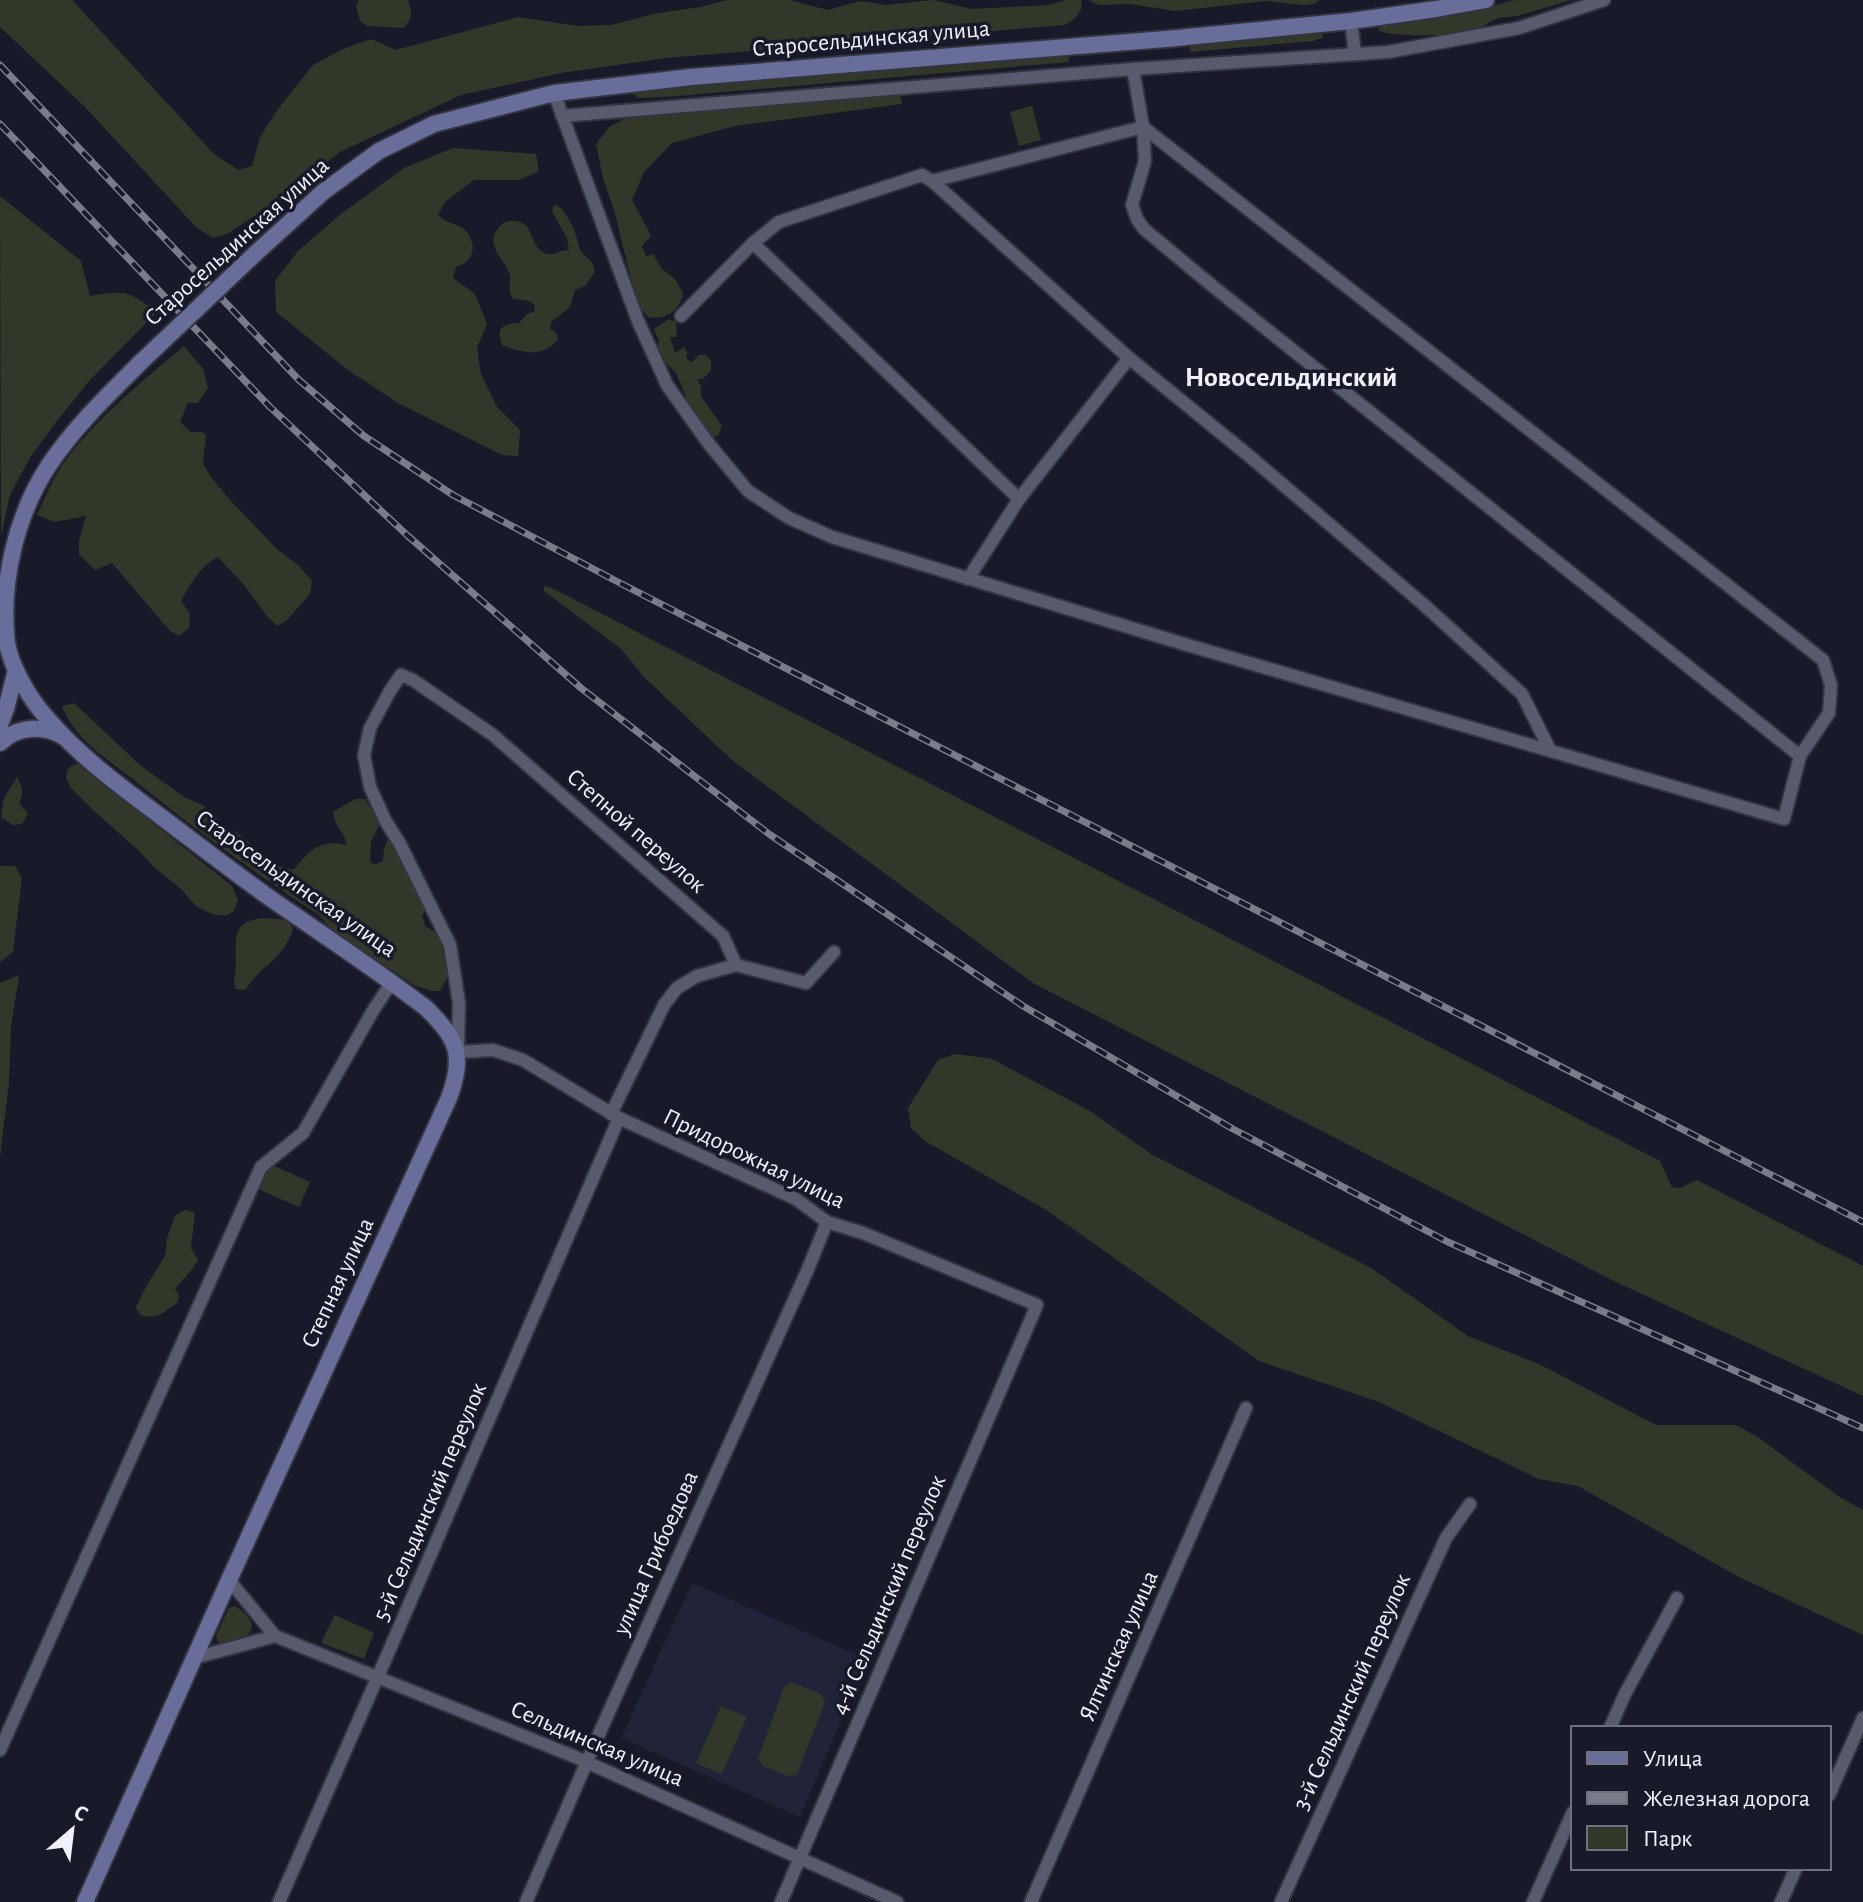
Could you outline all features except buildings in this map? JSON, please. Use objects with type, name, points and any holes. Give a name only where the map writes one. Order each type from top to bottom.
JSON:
[{"type":"main road","name":"Старосельдинская улица","points":[[458,1052],[445,1027],[426,1008],[125,790],[66,739],[44,715],[16,670],[7,643],[4,600],[9,558],[18,525],[56,455],[96,407],[323,192],[379,151],[434,124],[554,93],[691,77],[1351,21],[1486,0]]},
{"type":"main road","points":[[0,725],[16,670]]},
{"type":"main road","points":[[0,743],[13,733],[31,729],[47,729],[66,739]]},
{"type":"main road","name":"Степная улица","points":[[85,1902],[449,1098],[458,1052]]},
{"type":"street","points":[[562,116],[1133,69],[1388,52],[1519,28],[1604,0]]},
{"type":"street","points":[[1351,21],[1355,54]]},
{"type":"street","points":[[1133,69],[1143,127],[1145,161],[1132,205],[1144,229],[1800,756]]},
{"type":"street","points":[[554,93],[638,321],[667,385],[709,444],[748,491],[789,518],[832,537],[968,579],[1784,819],[1800,756],[1829,713],[1831,685],[1823,660],[1143,127]]},
{"type":"street","points":[[932,181],[1143,127]]},
{"type":"street","points":[[681,316],[753,243],[779,222],[922,175],[1129,358],[1399,584],[1522,694],[1550,750]]},
{"type":"street","points":[[753,243],[1019,499]]},
{"type":"street","points":[[968,579],[1019,499],[1129,358]]},
{"type":"street","name":"Степной переулок","points":[[401,675],[493,735],[723,936],[736,965]]},
{"type":"street","name":"Степная улица","points":[[401,675],[370,728],[364,755],[370,787],[450,945],[459,1003],[458,1052]]},
{"type":"street","points":[[736,965],[806,983],[834,952]]},
{"type":"street","name":"5-й Сельдинский переулок","points":[[279,1902],[664,1005],[677,988],[697,976],[736,965]]},
{"type":"street","points":[[0,1750],[261,1167],[303,1133],[392,982]]},
{"type":"street","name":"Придорожная улица","points":[[458,1052],[493,1050],[523,1060],[615,1116],[796,1199],[827,1222],[863,1233],[1037,1305]]},
{"type":"street","name":"улица Грибоедова","points":[[526,1902],[827,1222]]},
{"type":"street","name":"4-й Сельдинский переулок","points":[[781,1902],[1037,1305]]},
{"type":"street","name":"Ялтинская улица","points":[[1031,1902],[1246,1408]]},
{"type":"street","name":"3-й Сельдинский переулок","points":[[1281,1902],[1446,1538],[1470,1504]]},
{"type":"street","name":"Сельдинская улица","points":[[229,1580],[275,1636],[587,1762],[897,1902]]},
{"type":"street","points":[[1611,1726],[1677,1598]]},
{"type":"street","points":[[194,1658],[275,1636]]},
{"type":"street","points":[[1831,1790],[1863,1718]]},
{"type":"street","points":[[1533,1902],[1571,1816]]},
{"type":"street","points":[[1781,1902],[1795,1870]]},
{"type":"shaded area","points":[[692,1583],[867,1659],[800,1817],[621,1738]]},
{"type":"green space","points":[[0,0],[72,0],[215,155],[239,170],[252,166],[260,137],[313,65],[371,39],[396,50],[518,17],[577,26],[611,25],[727,0],[789,0],[828,10],[860,1],[886,5],[933,0],[972,9],[1048,5],[1067,0],[1081,0],[1082,4],[1078,15],[1065,25],[666,58],[561,73],[461,95],[340,152],[272,204],[229,233],[213,238],[196,227],[85,107],[0,27]]},
{"type":"green space","points":[[359,0],[408,0],[410,18],[404,28],[367,26],[360,21],[356,5]]},
{"type":"green space","points":[[1088,0],[1319,1],[1304,5],[1266,1],[1175,11],[1130,4],[1099,5]]},
{"type":"green space","points":[[1514,0],[1572,0],[1496,19],[1468,32],[1411,35],[1378,30],[1384,25],[1466,12]]},
{"type":"green space","points":[[1323,30],[1322,38],[1313,41],[1190,52],[1189,41]]},
{"type":"green space","points":[[1069,50],[1069,62],[679,96],[640,98],[634,92],[635,89]]},
{"type":"green space","points":[[900,96],[902,104],[735,126],[672,143],[644,172],[632,200],[651,236],[642,246],[646,256],[653,254],[683,293],[671,313],[648,317],[637,303],[596,144],[609,127],[626,118]]},
{"type":"green space","points":[[1032,106],[1041,140],[1019,146],[1010,112]]},
{"type":"green space","points":[[453,148],[536,154],[539,171],[519,180],[474,180],[445,202],[438,215],[465,230],[472,242],[471,256],[456,267],[453,278],[475,294],[487,324],[477,348],[481,374],[497,407],[520,430],[518,456],[502,455],[398,403],[348,370],[276,312],[275,281],[298,251],[341,214],[404,168]]},
{"type":"green space","points":[[0,196],[81,261],[90,296],[126,294],[157,312],[89,381],[31,456],[10,495],[1,536]]},
{"type":"green space","points":[[557,205],[569,220],[580,249],[592,262],[595,272],[585,286],[575,290],[570,307],[551,322],[550,329],[556,332],[558,339],[552,345],[532,352],[509,348],[502,345],[500,331],[508,324],[519,323],[528,313],[534,312],[535,306],[530,301],[513,299],[510,275],[495,248],[494,236],[503,224],[519,222],[528,228],[536,245],[545,253],[569,250],[567,238],[552,212],[553,206]]},
{"type":"green space","points":[[669,319],[676,322],[677,337],[670,337],[675,353],[684,347],[691,363],[699,355],[706,355],[711,361],[711,370],[704,378],[697,380],[701,386],[701,396],[722,426],[718,436],[711,437],[689,404],[676,373],[657,349],[659,341],[654,329]]},
{"type":"green space","points":[[184,346],[203,369],[208,388],[198,403],[188,403],[180,422],[191,432],[206,435],[203,464],[211,477],[277,549],[312,581],[310,594],[287,620],[277,626],[218,557],[201,570],[181,601],[190,614],[189,628],[179,636],[170,631],[112,563],[95,570],[79,554],[79,540],[86,516],[54,522],[37,515],[55,476],[75,448],[120,402]]},
{"type":"green space","points":[[544,586],[1660,1161],[1672,1187],[1680,1188],[1697,1180],[1863,1266],[1863,1396],[1616,1282],[1033,983],[733,761],[645,678],[620,648],[544,591]]},
{"type":"green space","points":[[74,703],[141,766],[184,797],[203,805],[225,827],[281,867],[294,870],[305,857],[323,845],[347,845],[333,812],[355,799],[365,799],[380,823],[371,842],[370,861],[374,865],[383,861],[389,837],[428,906],[422,916],[425,926],[440,935],[444,952],[454,957],[440,991],[416,986],[333,931],[319,915],[228,852],[106,759],[85,740],[68,718],[62,706]]},
{"type":"green space","points":[[78,764],[88,768],[232,886],[238,900],[234,911],[227,915],[215,915],[197,907],[92,809],[71,788],[66,778],[71,766]]},
{"type":"green space","points":[[17,777],[22,790],[19,803],[28,814],[22,824],[13,825],[1,817],[4,798]]},
{"type":"green space","points":[[0,866],[15,866],[22,878],[13,952],[0,962]]},
{"type":"green space","points":[[265,918],[287,920],[293,929],[291,935],[281,952],[245,990],[236,989],[238,932],[247,922]]},
{"type":"green space","points":[[19,975],[11,1027],[9,1082],[0,1157],[0,983]]},
{"type":"green space","points":[[956,1054],[992,1059],[1090,1111],[1151,1154],[1371,1268],[1468,1336],[1541,1365],[1656,1425],[1736,1425],[1759,1438],[1838,1496],[1863,1510],[1863,1635],[1737,1576],[1578,1486],[1539,1479],[1379,1402],[1259,1361],[1048,1211],[925,1141],[911,1128],[908,1108],[938,1060]]},
{"type":"green space","points":[[270,1164],[310,1182],[299,1207],[258,1189]]},
{"type":"green space","points":[[185,1210],[195,1213],[191,1248],[198,1260],[175,1289],[179,1295],[178,1302],[156,1316],[140,1315],[136,1307],[165,1256],[167,1238],[175,1216]]},
{"type":"green space","points":[[235,1606],[249,1619],[252,1628],[245,1636],[230,1642],[218,1642],[216,1636],[229,1608]]},
{"type":"green space","points":[[335,1615],[374,1633],[364,1659],[321,1643]]},
{"type":"green space","points":[[791,1682],[821,1694],[825,1702],[798,1772],[788,1776],[763,1766],[758,1759],[784,1687]]},
{"type":"green space","points":[[721,1706],[747,1717],[722,1774],[696,1763]]},
{"type":"railway","points":[[0,65],[299,380],[364,436],[453,495],[1863,1222]]},
{"type":"railway","points":[[0,124],[270,407],[408,536],[581,688],[769,834],[1023,1006],[1233,1129],[1448,1242],[1863,1428]]},
{"type":"district","name":"Новосельдинский","points":[[1291,378]]}]
